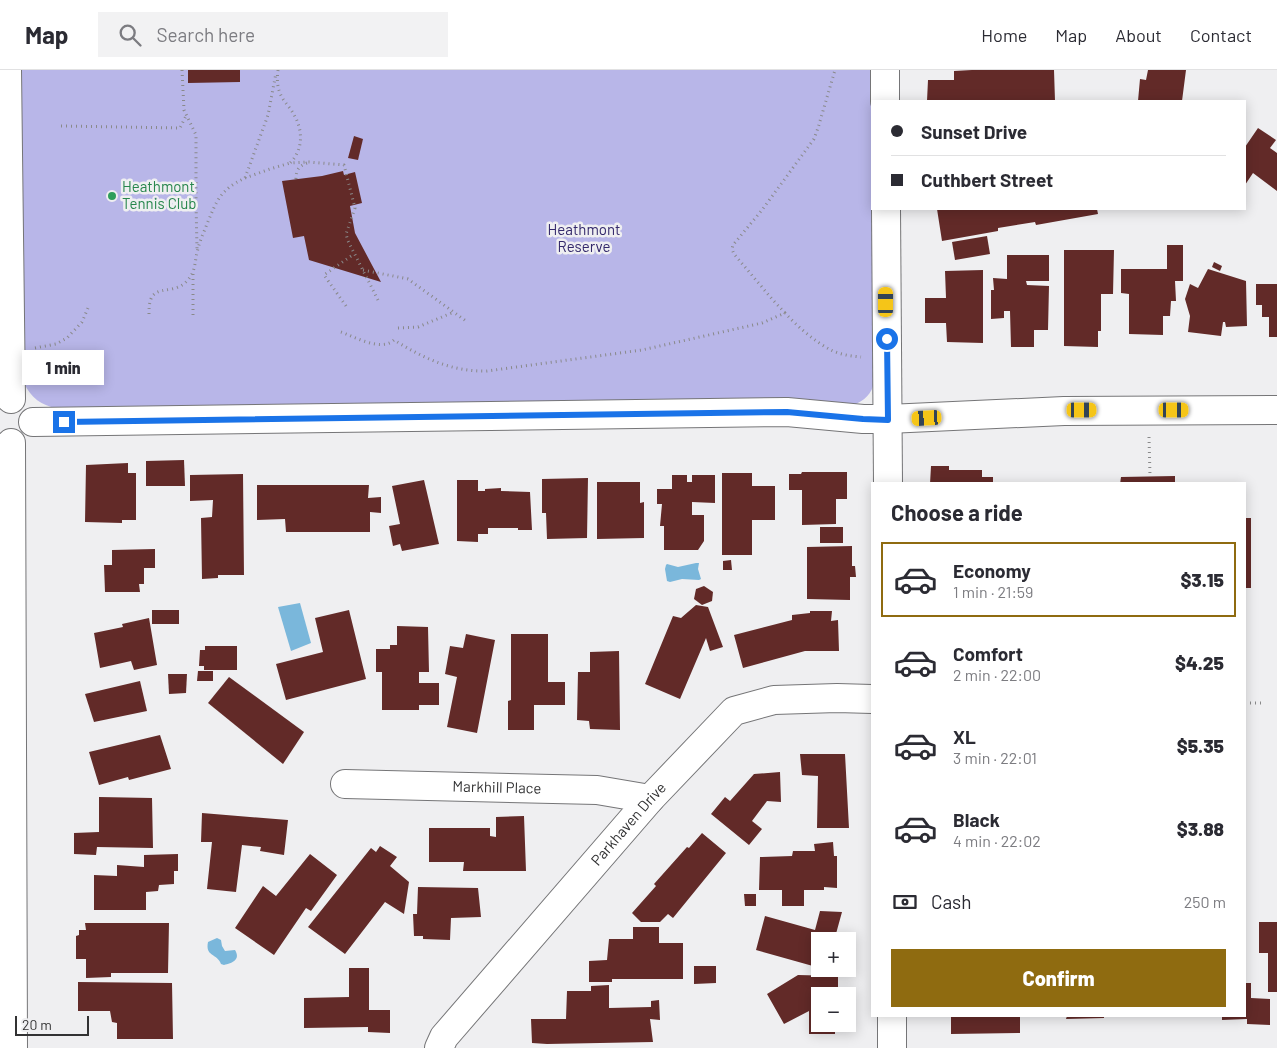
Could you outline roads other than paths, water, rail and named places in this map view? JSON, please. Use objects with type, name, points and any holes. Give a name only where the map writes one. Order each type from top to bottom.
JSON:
[{"type":"street","points":[[8,70],[6,400],[19,401],[27,406],[33,422],[31,430],[26,437],[19,442],[5,442],[12,1048]]},
{"type":"street","points":[[885,70],[885,100]]},
{"type":"street","points":[[886,210],[888,482]]},
{"type":"street","points":[[33,422],[787,412],[888,420],[1064,410],[1277,410]]},
{"type":"street","name":"Parkhaven Drive","points":[[439,1048],[444,1038],[650,799],[734,711],[774,700],[871,698]]},
{"type":"street","name":"Markhill Place","points":[[345,784],[597,790],[650,799]]},
{"type":"street","points":[[892,1017],[892,1048]]},
{"type":"place","name":"Heathmont Tennis Club","points":[[112,196]]},
{"type":"park label","name":"Heathmont Reserve","points":[[584,238]]}]
